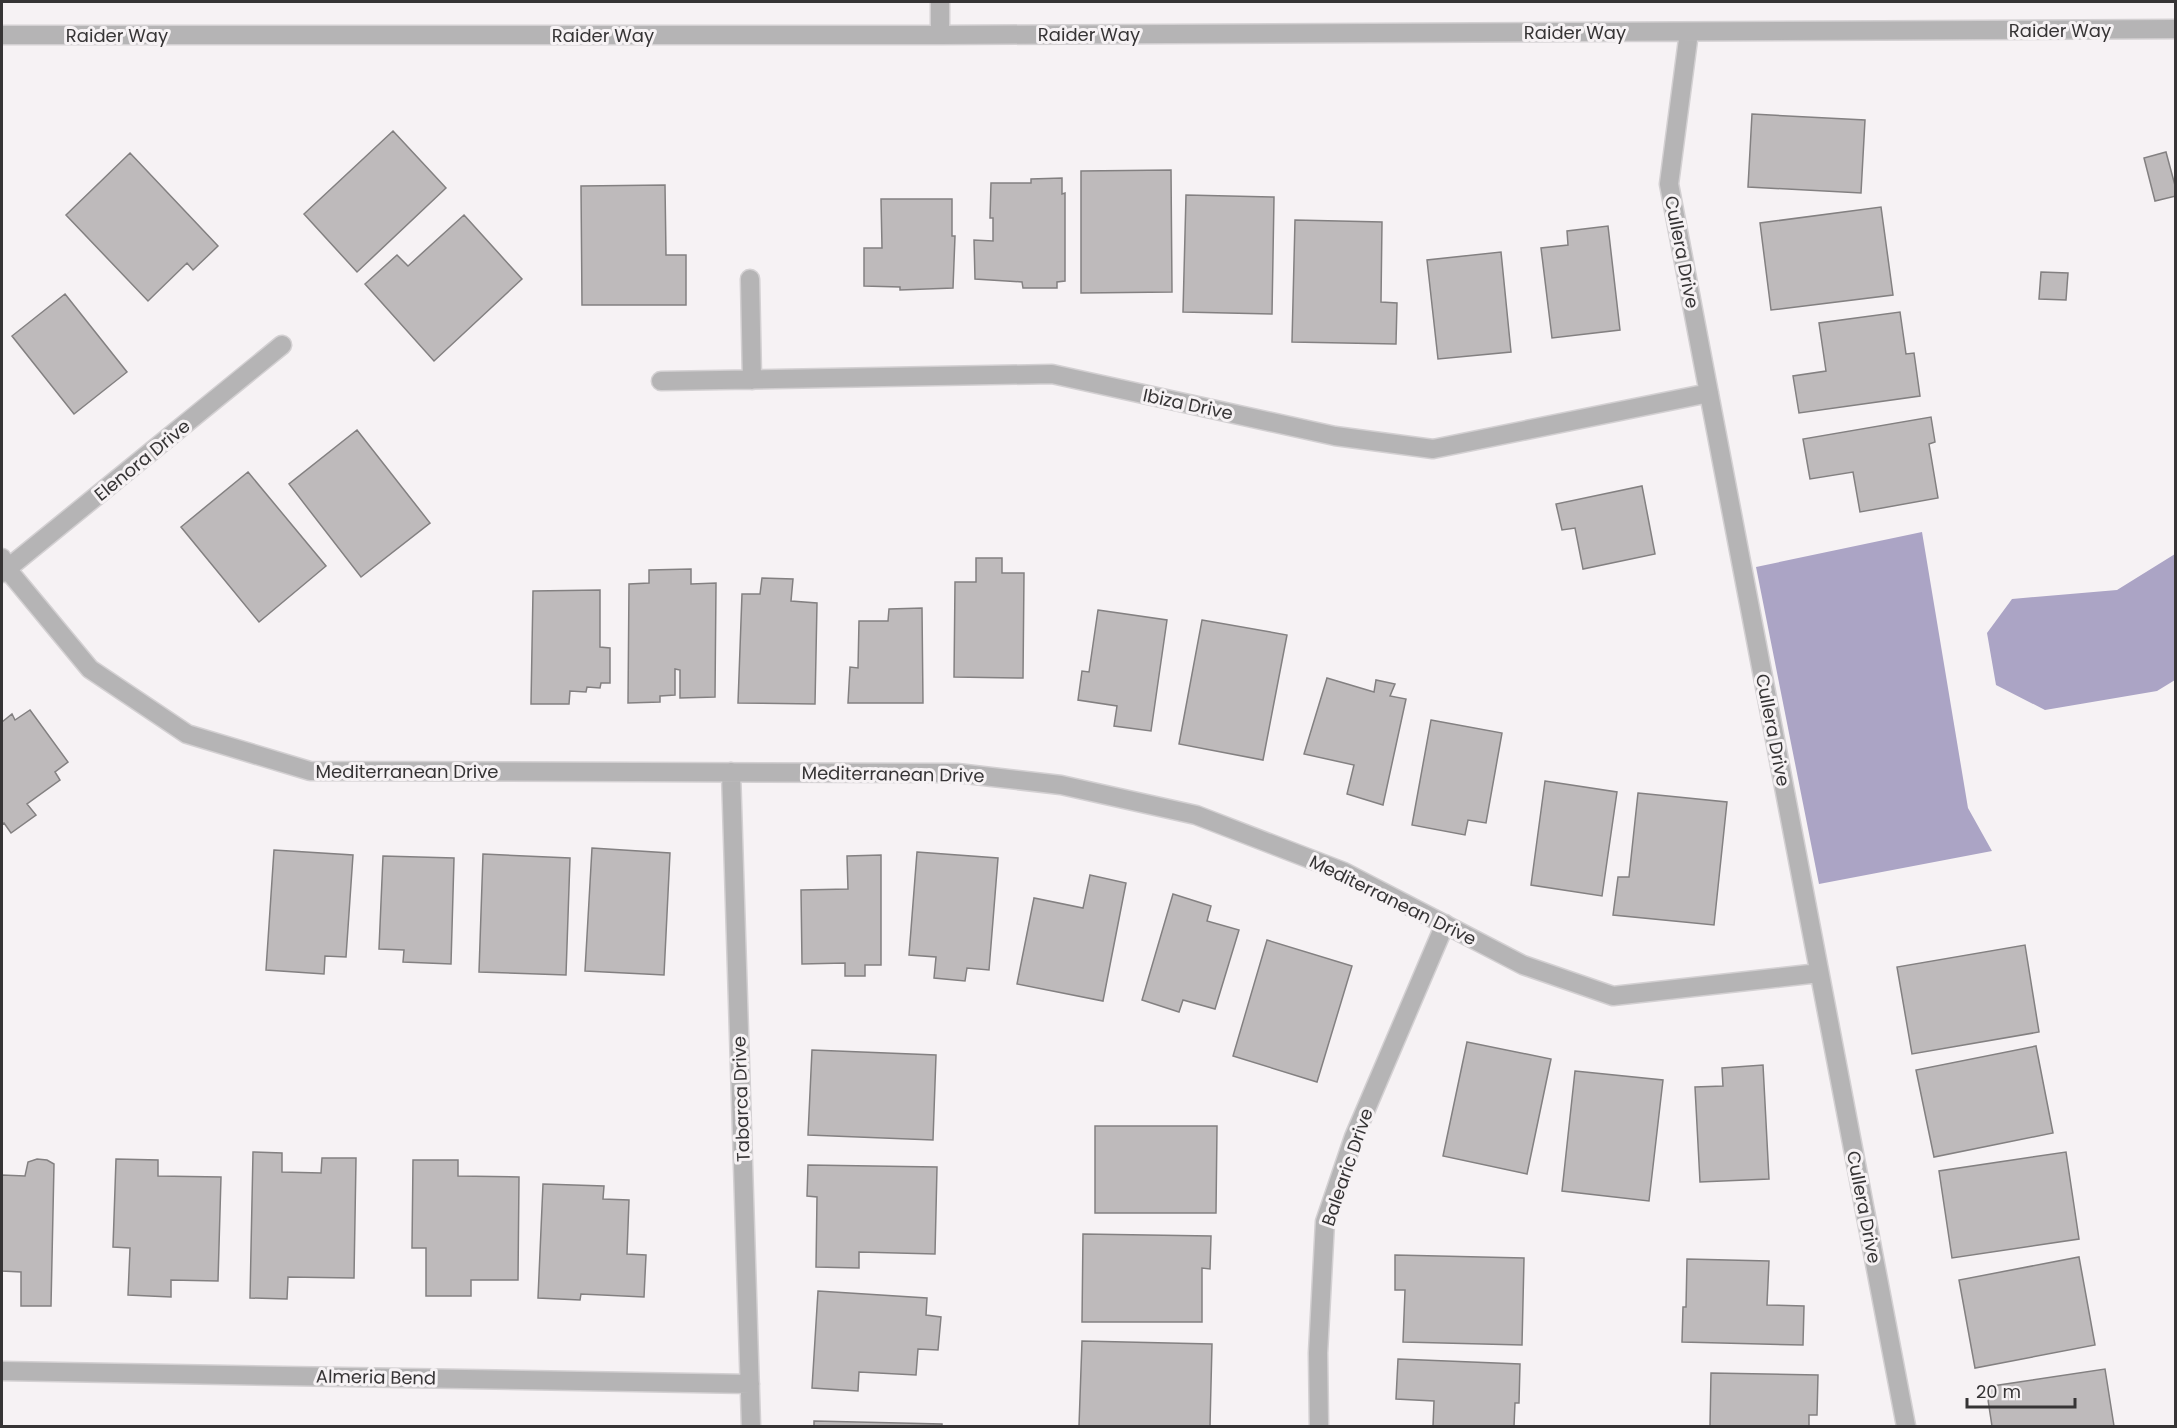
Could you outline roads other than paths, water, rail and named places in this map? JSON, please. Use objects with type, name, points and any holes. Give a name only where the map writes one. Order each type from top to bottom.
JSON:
[{"type":"street","points":[[940,2],[940,35]]},
{"type":"street","name":"Raider Way","points":[[2,35],[940,35],[2175,29]]},
{"type":"street","name":"Cullera Drive","points":[[1689,32],[1669,184],[1906,1426]]},
{"type":"street","points":[[750,279],[752,380]]},
{"type":"street","name":"Elenora Drive","points":[[3,567],[282,345]]},
{"type":"street","name":"Ibiza Drive","points":[[661,381],[1052,374],[1335,436],[1433,449],[1709,393]]},
{"type":"street","name":"Mediterranean Drive","points":[[3,567],[90,669],[187,734],[310,771],[957,772],[1061,785],[1196,815],[1344,872],[1523,965],[1613,996],[1819,973]]},
{"type":"street","name":"Tabarca Drive","points":[[731,771],[751,1426]]},
{"type":"street","name":"Balearic Drive","points":[[1319,1426],[1318,1353],[1324,1222],[1354,1137],[1445,924]]},
{"type":"street","name":"Almeria Bend","points":[[2,1371],[750,1384]]}]
